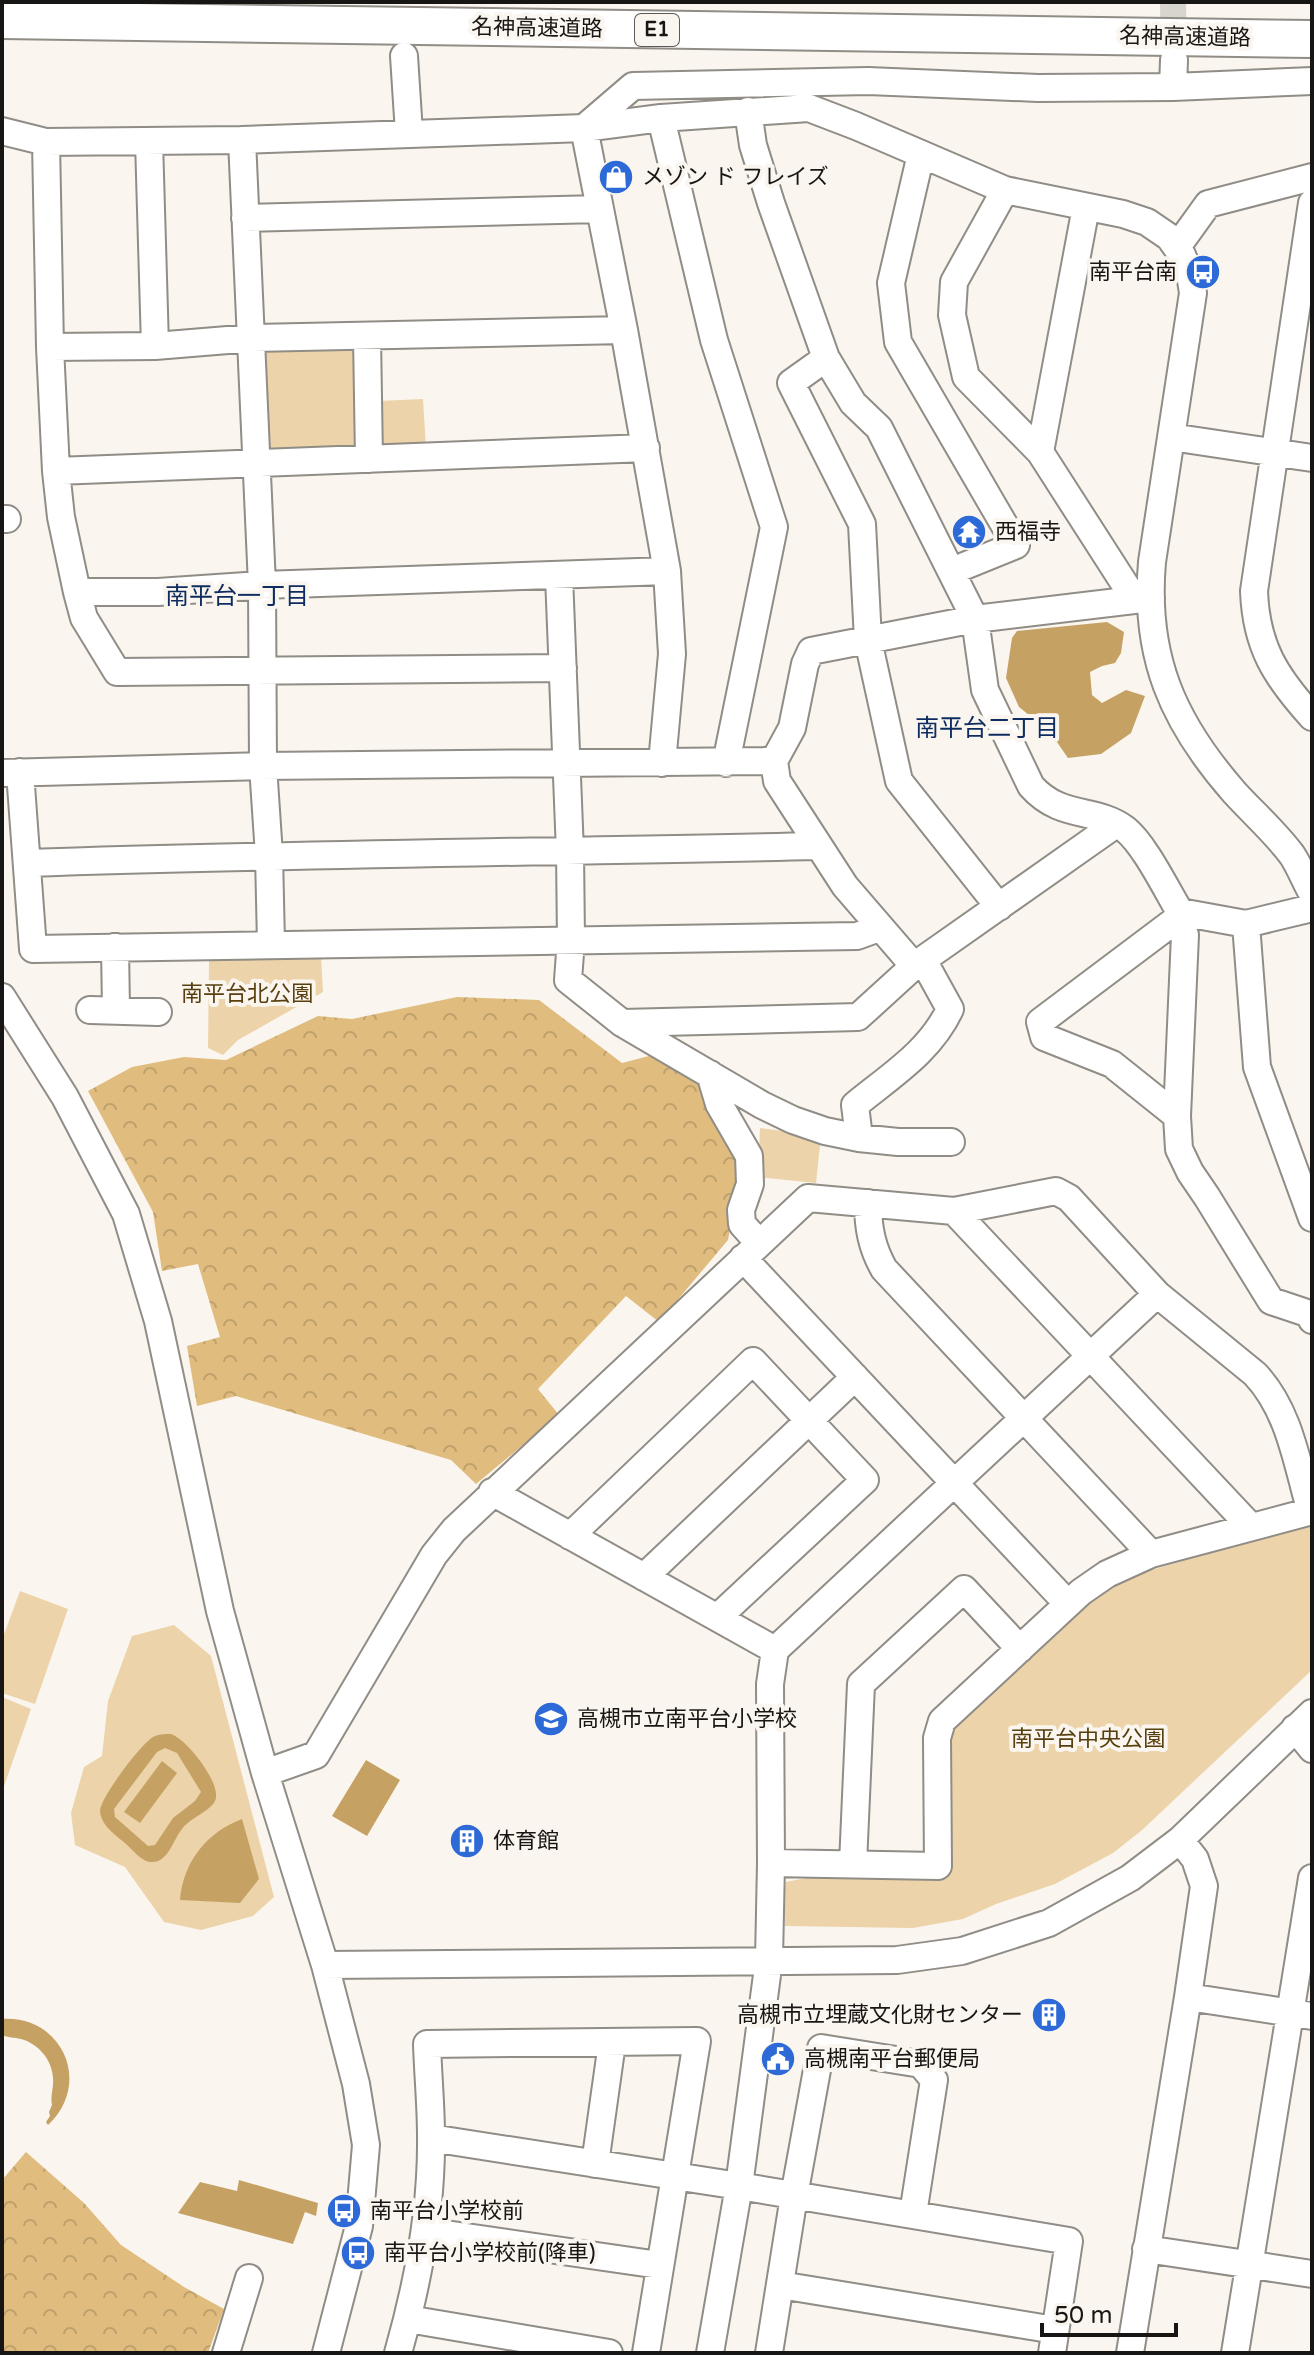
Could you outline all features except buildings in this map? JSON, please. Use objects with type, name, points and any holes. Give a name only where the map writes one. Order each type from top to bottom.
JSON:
[{"type":"highway","name":"名神高速道路","points":[[2,20],[1312,39]]},
{"type":"street","points":[[404,56],[409,133]]},
{"type":"street","points":[[1173,87],[1174,60]]},
{"type":"street","points":[[584,128],[633,86],[868,81],[1038,88],[1173,87],[1312,81]]},
{"type":"street","points":[[2,131],[46,142],[242,140],[584,128],[661,118],[809,108],[1005,190],[1136,217],[1159,229],[1177,247],[1186,264],[1193,293],[1152,562],[1143,599]]},
{"type":"street","points":[[748,111],[753,145],[771,203],[826,358],[853,403],[879,428],[975,619],[985,690],[1031,786],[1053,805],[1127,830],[1137,841],[1178,916],[1185,935],[1177,1116],[1179,1149],[1190,1172],[1271,1301],[1310,1314],[1312,1320]]},
{"type":"street","points":[[661,118],[714,340],[774,527],[726,763]]},
{"type":"street","points":[[584,128],[667,571],[672,654],[662,763]]},
{"type":"street","points":[[242,140],[262,585],[263,766],[271,944]]},
{"type":"street","points":[[149,141],[155,346]]},
{"type":"street","points":[[46,142],[50,347],[61,517],[84,618],[117,672],[563,668]]},
{"type":"street","points":[[921,154],[891,283],[898,342],[1016,545],[952,571]]},
{"type":"street","points":[[1177,247],[1208,204],[1312,177]]},
{"type":"street","points":[[1005,190],[954,282],[952,315],[966,377],[1040,452],[1143,599],[1174,707],[1191,738],[1214,769],[1292,856],[1312,893]]},
{"type":"street","points":[[1312,203],[1256,578],[1256,618],[1262,644],[1288,690],[1312,717]]},
{"type":"street","points":[[1040,452],[1086,207]]},
{"type":"street","points":[[245,218],[600,209]]},
{"type":"street","points":[[50,347],[155,346],[252,338],[624,330]]},
{"type":"street","points":[[367,336],[369,459]]},
{"type":"street","points":[[826,358],[791,383],[862,524],[868,640],[899,781],[999,907]]},
{"type":"street","points":[[1171,437],[1312,458]]},
{"type":"street","points":[[56,471],[646,448]]},
{"type":"street","points":[[77,592],[158,592],[262,585],[667,571]]},
{"type":"street","points":[[559,576],[570,852],[568,980],[622,1023],[793,1120],[859,1138],[951,1142]]},
{"type":"street","points":[[859,1138],[855,1105],[917,1056],[942,1026],[950,1009],[918,963],[879,928],[845,886],[777,781],[774,761],[792,728],[805,664],[811,651],[975,619],[1143,599]]},
{"type":"street","points":[[774,761],[263,766],[11,773],[28,863],[33,949],[857,936],[879,928]]},
{"type":"street","points":[[622,1023],[858,1017],[918,963],[1116,824]]},
{"type":"street","points":[[28,863],[269,855],[818,846]]},
{"type":"street","points":[[1177,1116],[1112,1064],[1044,1037],[1040,1022],[1178,916],[1246,924],[1312,908]]},
{"type":"street","points":[[1246,924],[1257,1067],[1312,1218]]},
{"type":"street","points":[[115,947],[103,1010],[158,1012]]},
{"type":"street","points":[[2,997],[65,1097],[126,1214],[158,1321],[220,1611],[265,1773],[325,1965],[356,2084],[366,2145],[359,2226],[326,2353]]},
{"type":"street","points":[[710,1074],[719,1104],[749,1156],[750,1184],[741,1210],[742,1224],[751,1250],[855,1377],[1068,1604]]},
{"type":"street","points":[[265,1773],[316,1755],[434,1555],[454,1530],[808,1198],[954,1211],[1056,1191],[1069,1198],[1157,1294],[1255,1374],[1271,1393],[1283,1415],[1311,1511],[1151,1554],[1107,1574],[1068,1604],[942,1721],[937,1738],[938,1866],[771,1863]]},
{"type":"street","points":[[868,1203],[869,1232],[884,1269],[1151,1554]]},
{"type":"street","points":[[954,1211],[1251,1527]]},
{"type":"street","points":[[710,2353],[739,2186],[769,1960],[770,1684],[775,1650],[1157,1294]]},
{"type":"street","points":[[570,1536],[753,1361],[865,1480],[718,1617]]},
{"type":"street","points":[[644,1577],[855,1377]]},
{"type":"street","points":[[492,1492],[775,1650]]},
{"type":"street","points":[[853,1864],[861,1684],[964,1589],[1020,1649]]},
{"type":"street","points":[[325,1965],[897,1960],[962,1951],[1049,1923],[1130,1878],[1180,1840],[1303,1721],[1312,1749]]},
{"type":"street","points":[[1130,2353],[1204,1886],[1195,1859],[1180,1840]]},
{"type":"street","points":[[1235,2353],[1248,2265],[1301,2014],[1312,1878]]},
{"type":"street","points":[[1188,1997],[1301,2014]]},
{"type":"street","points":[[398,2353],[408,2319],[425,2231],[431,2138],[427,2044],[697,2041],[646,2353]]},
{"type":"street","points":[[595,2164],[612,2043]]},
{"type":"street","points":[[769,2353],[821,2048],[921,2064],[934,2080],[913,2214]]},
{"type":"street","points":[[431,2138],[1069,2241],[1054,2341],[780,2285]]},
{"type":"street","points":[[425,2231],[659,2265]]},
{"type":"street","points":[[1146,2249],[1312,2274]]},
{"type":"street","points":[[226,2353],[249,2278]]},
{"type":"street","points":[[408,2319],[609,2353]]},
{"type":"green space","points":[[352,347],[359,354],[356,451],[267,457],[259,358],[267,349]]},
{"type":"green space","points":[[423,399],[426,449],[382,451],[379,401]]},
{"type":"green space","name":"南平台北公園","points":[[321,957],[323,992],[238,1040],[223,1055],[208,1048],[209,961]]},
{"type":"green space","points":[[457,997],[539,1000],[622,1063],[649,1056],[700,1081],[733,1148],[738,1188],[728,1240],[659,1322],[626,1296],[538,1389],[559,1415],[476,1484],[451,1460],[236,1396],[197,1406],[187,1346],[220,1337],[198,1264],[162,1271],[153,1212],[88,1091],[132,1067],[184,1057],[226,1060],[318,1016],[352,1019]]},
{"type":"green space","points":[[760,1128],[821,1136],[816,1183],[758,1177]]},
{"type":"green space","name":"南平台中央公園","points":[[1312,1523],[1312,1670],[1141,1831],[1113,1853],[1055,1884],[963,1919],[913,1928],[785,1926],[783,1900],[786,1882],[806,1878],[925,1876],[950,1872],[950,1739],[954,1727],[1081,1606],[1124,1578]]},
{"type":"green space","points":[[20,1591],[68,1609],[35,1704],[2,1693],[2,1640]]},
{"type":"green space","points":[[174,1625],[211,1656],[274,1897],[253,1916],[201,1930],[164,1922],[125,1867],[75,1845],[71,1813],[84,1767],[102,1756],[108,1701],[132,1636]]},
{"type":"green space","points":[[2,1697],[31,1709],[2,1792]]},
{"type":"green space","points":[[26,2152],[84,2203],[121,2245],[184,2287],[224,2309],[208,2353],[2,2353],[2,2180]]},
{"type":"shaded area","points":[[1107,622],[1124,632],[1121,653],[1115,663],[1090,672],[1092,695],[1102,703],[1126,690],[1145,696],[1131,733],[1101,754],[1068,758],[1050,732],[1019,707],[1006,678],[1012,638],[1017,631]]},
{"type":"shaded area","points":[[171,1734],[186,1744],[202,1763],[214,1784],[215,1801],[185,1825],[166,1855],[156,1862],[150,1862],[110,1830],[100,1811],[114,1784],[140,1750],[153,1737]],"holes":[[[165,1748],[177,1753],[201,1792],[195,1801],[173,1818],[155,1845],[148,1846],[115,1817],[114,1809],[157,1752]]]},
{"type":"shaded area","points":[[366,1760],[400,1780],[367,1836],[332,1816]]},
{"type":"shaded area","points":[[162,1761],[177,1773],[140,1823],[124,1812]]},
{"type":"shaded area","points":[[242,1819],[259,1879],[240,1903],[180,1900],[186,1873],[199,1850],[218,1832]]},
{"type":"shaded area","points":[[2,2019],[23,2021],[41,2028],[55,2040],[64,2055],[69,2072],[68,2090],[61,2108],[48,2125],[53,2082],[50,2065],[33,2045],[2,2035]]},
{"type":"shaded area","points":[[239,2180],[318,2203],[316,2216],[305,2212],[293,2244],[178,2213],[200,2182],[237,2191]]},
{"type":"tunnel","points":[[1173,2],[1174,53]]},
{"type":"place","name":"メゾン ド フレイズ","points":[[616,177]]},
{"type":"place","name":"南平台南","points":[[1203,272]]},
{"type":"place","name":"西福寺","points":[[969,532]]},
{"type":"place","name":"高槻市立南平台小学校","points":[[551,1719]]},
{"type":"place","name":"体育館","points":[[467,1841]]},
{"type":"place","name":"高槻市立埋蔵文化財センター","points":[[1049,2015]]},
{"type":"place","name":"高槻南平台郵便局","points":[[778,2059]]},
{"type":"place","name":"南平台小学校前","points":[[344,2211]]},
{"type":"place","name":"南平台小学校前(降車)","points":[[358,2253]]},
{"type":"district","name":"南平台一丁目","points":[[237,596]]},
{"type":"district","name":"南平台二丁目","points":[[987,728]]}]
